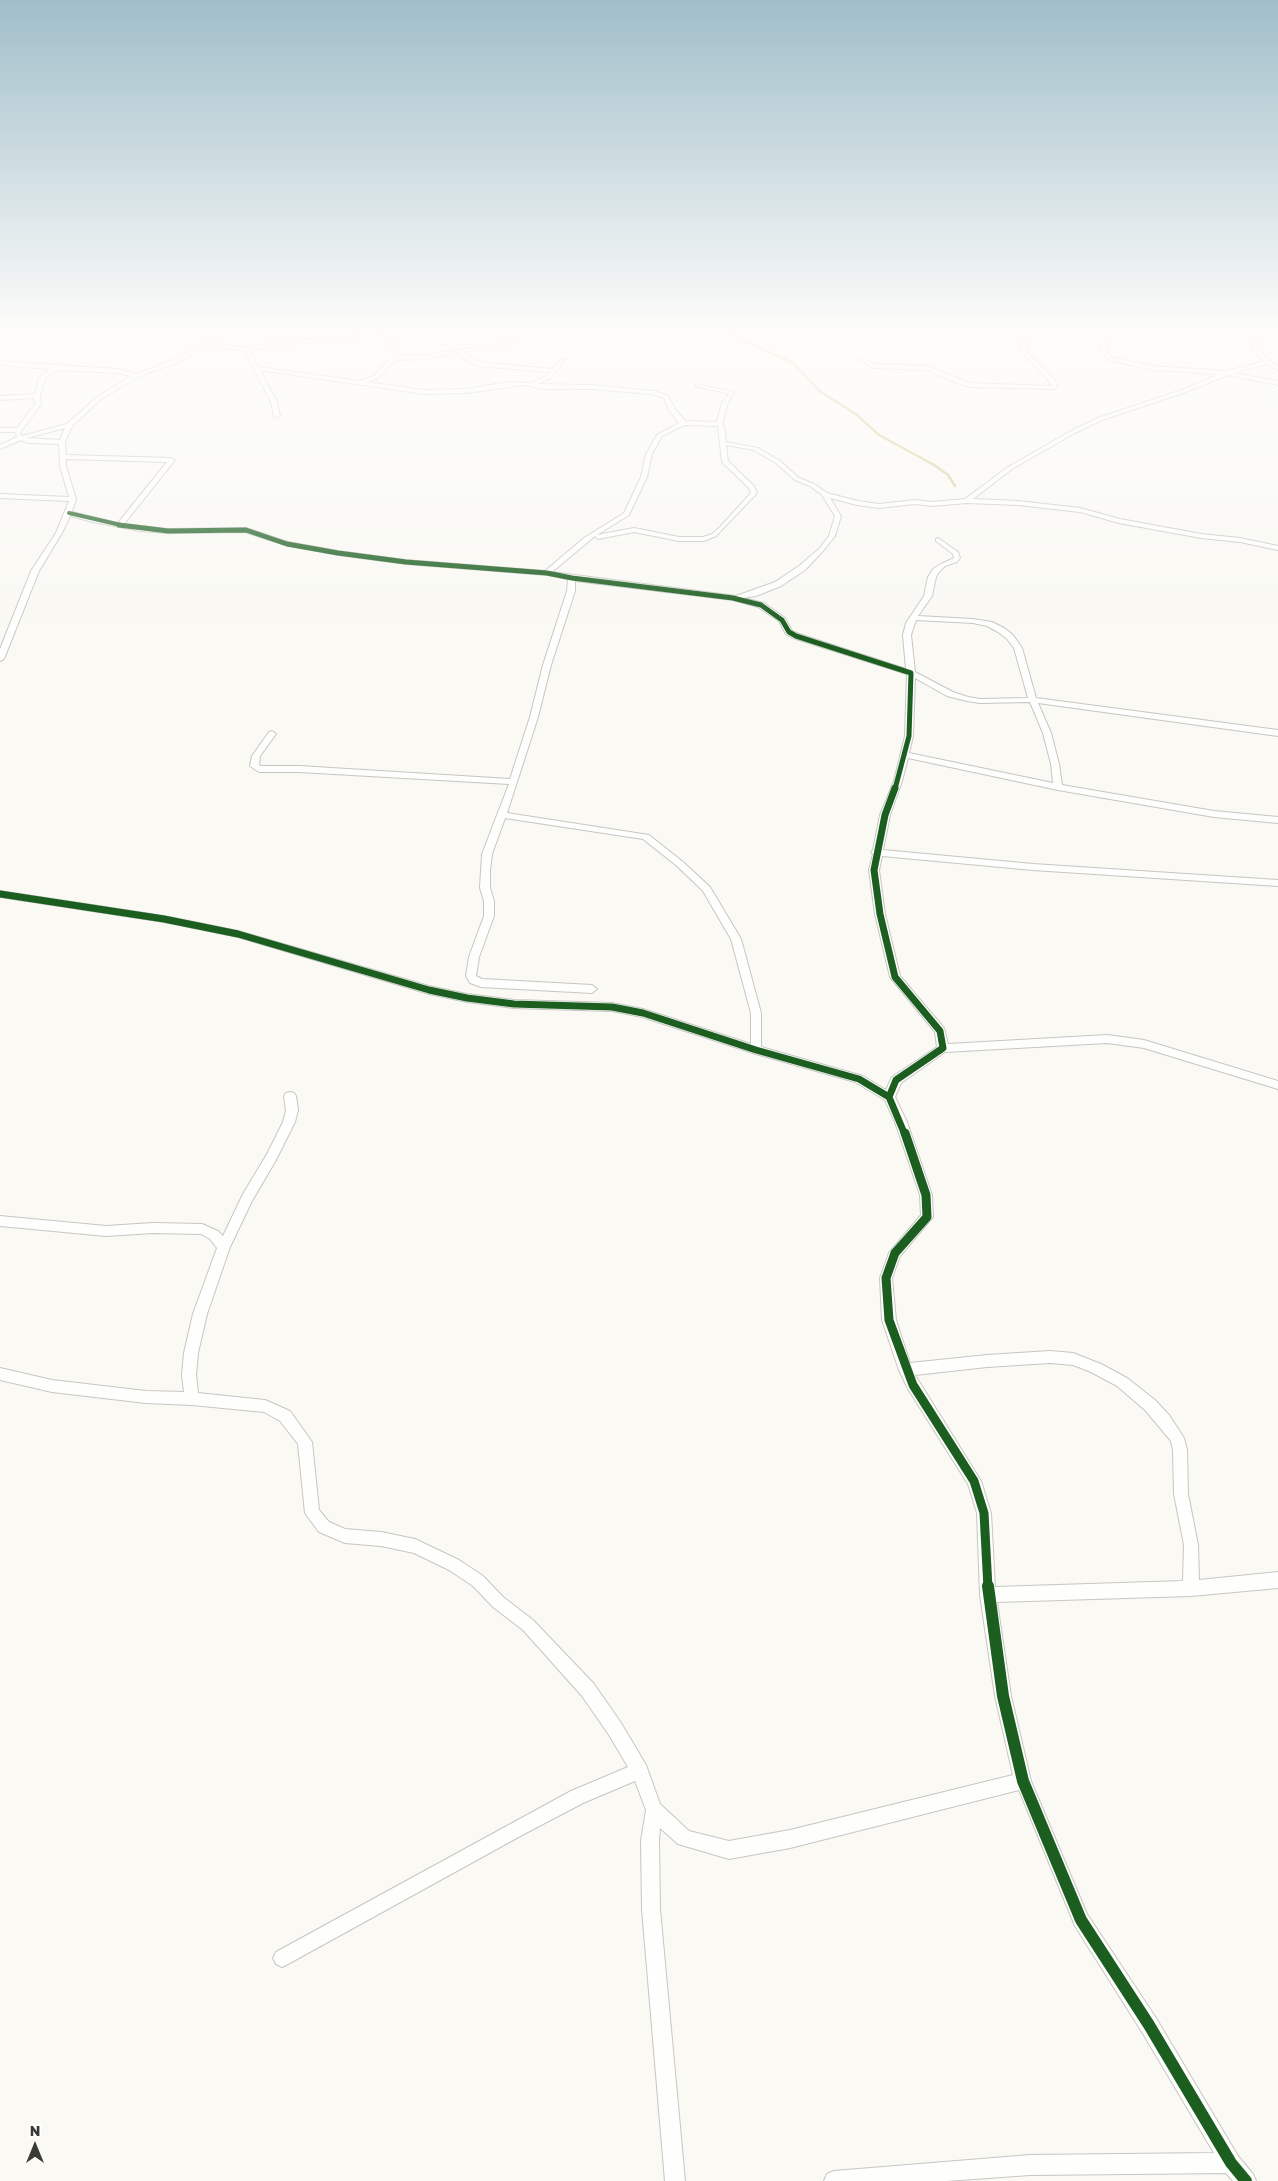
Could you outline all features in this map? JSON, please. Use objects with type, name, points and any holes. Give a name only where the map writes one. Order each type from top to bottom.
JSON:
[{"type":"street","points":[[18,430],[20,427]]},
{"type":"street","points":[[0,447],[21,438],[62,427]]},
{"type":"street","points":[[0,659],[35,571],[69,513],[73,499],[62,466],[64,457],[62,442],[68,427]]},
{"type":"street","points":[[547,573],[586,539],[627,514],[644,477],[649,454],[660,435],[675,427]]},
{"type":"street","points":[[586,539],[634,530],[692,540],[704,539],[714,535],[754,493],[752,487],[725,462],[724,443],[720,427]]},
{"type":"street","points":[[967,501],[1010,468],[1083,427]]},
{"type":"street","points":[[0,430],[18,430]]},
{"type":"street","points":[[18,430],[21,438]]},
{"type":"street","points":[[21,438],[36,442],[62,442]]},
{"type":"street","points":[[724,443],[747,446],[765,453],[797,479],[812,485],[824,494],[838,516],[832,536],[821,550],[802,568],[778,584],[754,594],[733,598]]},
{"type":"street","points":[[64,457],[172,460],[120,525]]},
{"type":"street","points":[[824,494],[857,503],[879,506],[915,502],[932,504],[1000,501],[1080,510],[1119,521],[1201,536],[1240,540],[1278,548]]},
{"type":"street","points":[[0,496],[73,499]]},
{"type":"street","points":[[69,513],[120,525],[168,531],[246,530],[287,544],[338,553],[415,562],[547,573],[572,578],[733,598],[761,605],[782,620],[789,632],[796,636],[911,674],[950,694],[966,699],[980,701],[1033,700],[1278,732]]},
{"type":"street","points":[[938,540],[956,553],[957,558],[936,571],[932,577],[928,596],[912,618],[907,635],[911,674],[909,736],[898,781],[885,814],[876,852],[874,870],[880,914],[895,977],[940,1031],[943,1048]]},
{"type":"street","points":[[572,578],[571,591],[514,782],[486,862],[485,879],[489,901],[489,916],[474,956],[471,976],[474,980],[481,983],[592,988]]},
{"type":"street","points":[[912,618],[973,621],[989,624],[1001,630],[1018,648],[1033,700],[1047,733],[1055,764],[1058,787]]},
{"type":"street","points":[[272,734],[256,756],[254,766],[259,769],[299,769],[514,782]]},
{"type":"street","points":[[905,755],[1058,787],[1214,814],[1278,820]]},
{"type":"street","points":[[502,814],[646,837],[663,849],[707,889],[736,939],[756,1013],[756,1050]]},
{"type":"street","points":[[876,852],[1033,867],[1278,883]]},
{"type":"street","points":[[0,894],[164,919],[238,934],[429,990],[467,998],[514,1004],[612,1007],[643,1013],[756,1050],[859,1079],[889,1097],[901,1122],[926,1195],[927,1217],[916,1232],[895,1253],[886,1278],[889,1320],[913,1385],[974,1481],[984,1513],[988,1595],[1003,1696],[1023,1781],[1080,1920],[1149,2025],[1231,2163],[1246,2181]]},
{"type":"street","points":[[889,1097],[896,1080],[943,1048],[1107,1039],[1144,1044],[1278,1085]]},
{"type":"street","points":[[192,1399],[189,1375],[191,1353],[200,1314],[224,1247],[247,1198],[272,1157],[289,1122],[292,1110],[290,1096]]},
{"type":"street","points":[[0,1221],[106,1231],[153,1228],[202,1229],[214,1235],[224,1247]]},
{"type":"street","points":[[906,1370],[987,1361],[1050,1357],[1073,1359],[1096,1368],[1122,1382],[1150,1405],[1177,1438],[1180,1450],[1181,1494],[1192,1545],[1191,1588]]},
{"type":"street","points":[[0,1374],[52,1386],[146,1397],[265,1406],[286,1416],[305,1442],[312,1513],[324,1527],[345,1536],[381,1539],[415,1546],[454,1565],[478,1581],[498,1602],[528,1625],[588,1690],[615,1729],[640,1771],[654,1810],[650,1841],[651,1909],[675,2181]]},
{"type":"street","points":[[988,1595],[1191,1588],[1278,1580]]},
{"type":"street","points":[[282,1958],[518,1828],[578,1797],[640,1771]]},
{"type":"street","points":[[654,1810],[684,1838],[729,1850],[790,1839],[1023,1781]]},
{"type":"street","points":[[834,2181],[1030,2165],[1231,2163]]},
{"type":"waterway","points":[[870,427],[879,435],[934,465],[948,475],[955,486]]},
{"type":"cycle path","points":[[69,513],[93,520],[140,529],[168,531],[246,530],[287,544],[338,553],[406,562],[547,573],[572,578],[733,598],[761,605],[782,620],[789,632],[796,636],[911,673],[909,736],[898,781],[885,815],[874,870],[880,914],[895,977],[940,1031],[943,1048],[896,1080],[889,1097]]},
{"type":"cycle path","points":[[0,894],[164,919],[238,934],[429,990],[467,998],[514,1004],[612,1007],[643,1013],[756,1050],[859,1079],[889,1097],[901,1122],[926,1195],[927,1217],[895,1253],[886,1278],[889,1320],[913,1385],[974,1481],[984,1513],[988,1595],[1003,1696],[1023,1781],[1081,1920],[1149,2025],[1231,2163],[1246,2181]]}]
